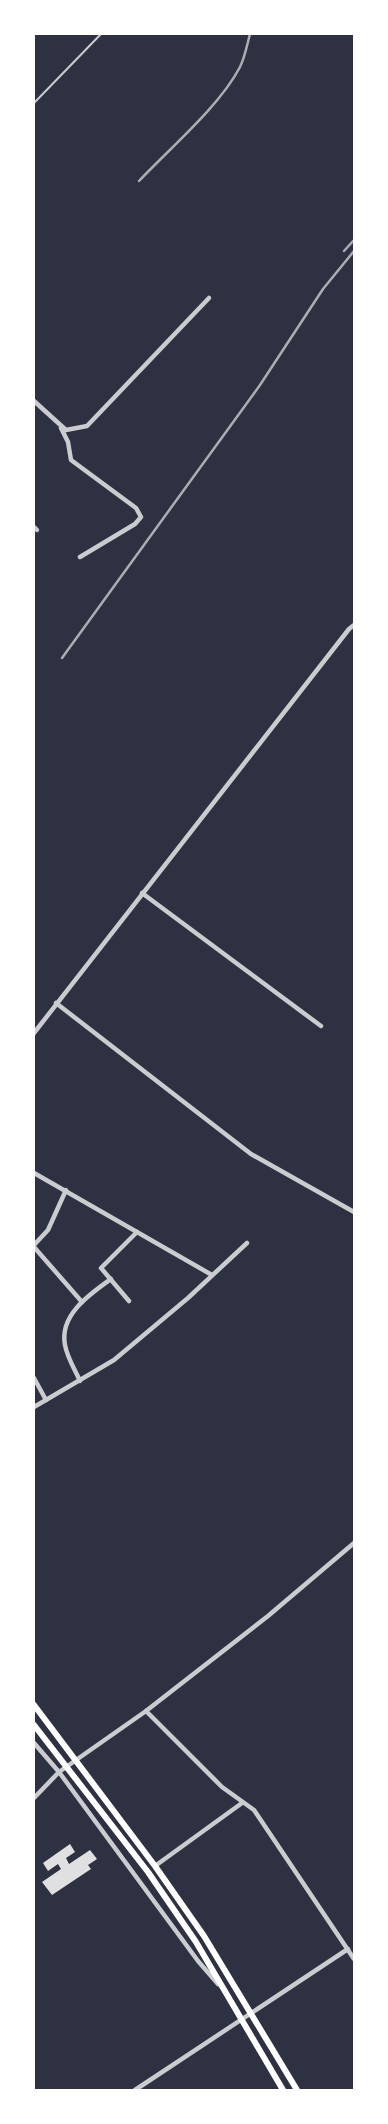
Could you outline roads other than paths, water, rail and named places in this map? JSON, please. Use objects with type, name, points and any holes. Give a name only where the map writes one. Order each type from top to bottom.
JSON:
[{"type":"main road","points":[[34,1705],[155,1866],[204,1936],[252,2012],[297,2090]]},
{"type":"main road","points":[[34,1725],[148,1872],[196,1942],[281,2089]]},
{"type":"street","points":[[34,401],[66,430],[87,426],[209,298]]},
{"type":"street","points":[[60,426],[68,442],[72,460],[140,512],[140,517],[135,524],[80,557]]},
{"type":"street","points":[[34,1033],[354,625]]},
{"type":"street","points":[[142,893],[322,1026]]},
{"type":"street","points":[[56,1003],[251,1154],[354,1212]]},
{"type":"street","points":[[34,1173],[212,1274]]},
{"type":"street","points":[[66,1190],[48,1230],[34,1246],[82,1302]]},
{"type":"street","points":[[129,1301],[101,1268],[137,1232]]},
{"type":"street","points":[[34,1407],[114,1360],[188,1298],[247,1243]]},
{"type":"street","points":[[80,1381],[65,1346],[64,1332],[68,1321],[82,1302],[111,1279]]},
{"type":"street","points":[[34,1378],[46,1400]]},
{"type":"street","points":[[34,1798],[59,1772],[146,1711],[268,1616],[354,1543]]},
{"type":"street","points":[[146,1711],[222,1788],[242,1804],[254,1810],[354,1957]]},
{"type":"street","points":[[34,1743],[59,1772],[198,1961],[226,1992]]},
{"type":"street","points":[[155,1866],[242,1804]]},
{"type":"street","points":[[135,2090],[348,1949]]},
{"type":"lane","points":[[34,103],[101,34]]},
{"type":"railway","points":[[139,181],[220,97],[240,67],[250,34]]},
{"type":"railway","points":[[344,251],[354,240]]},
{"type":"railway","points":[[62,658],[260,385],[323,289],[354,251]]}]
